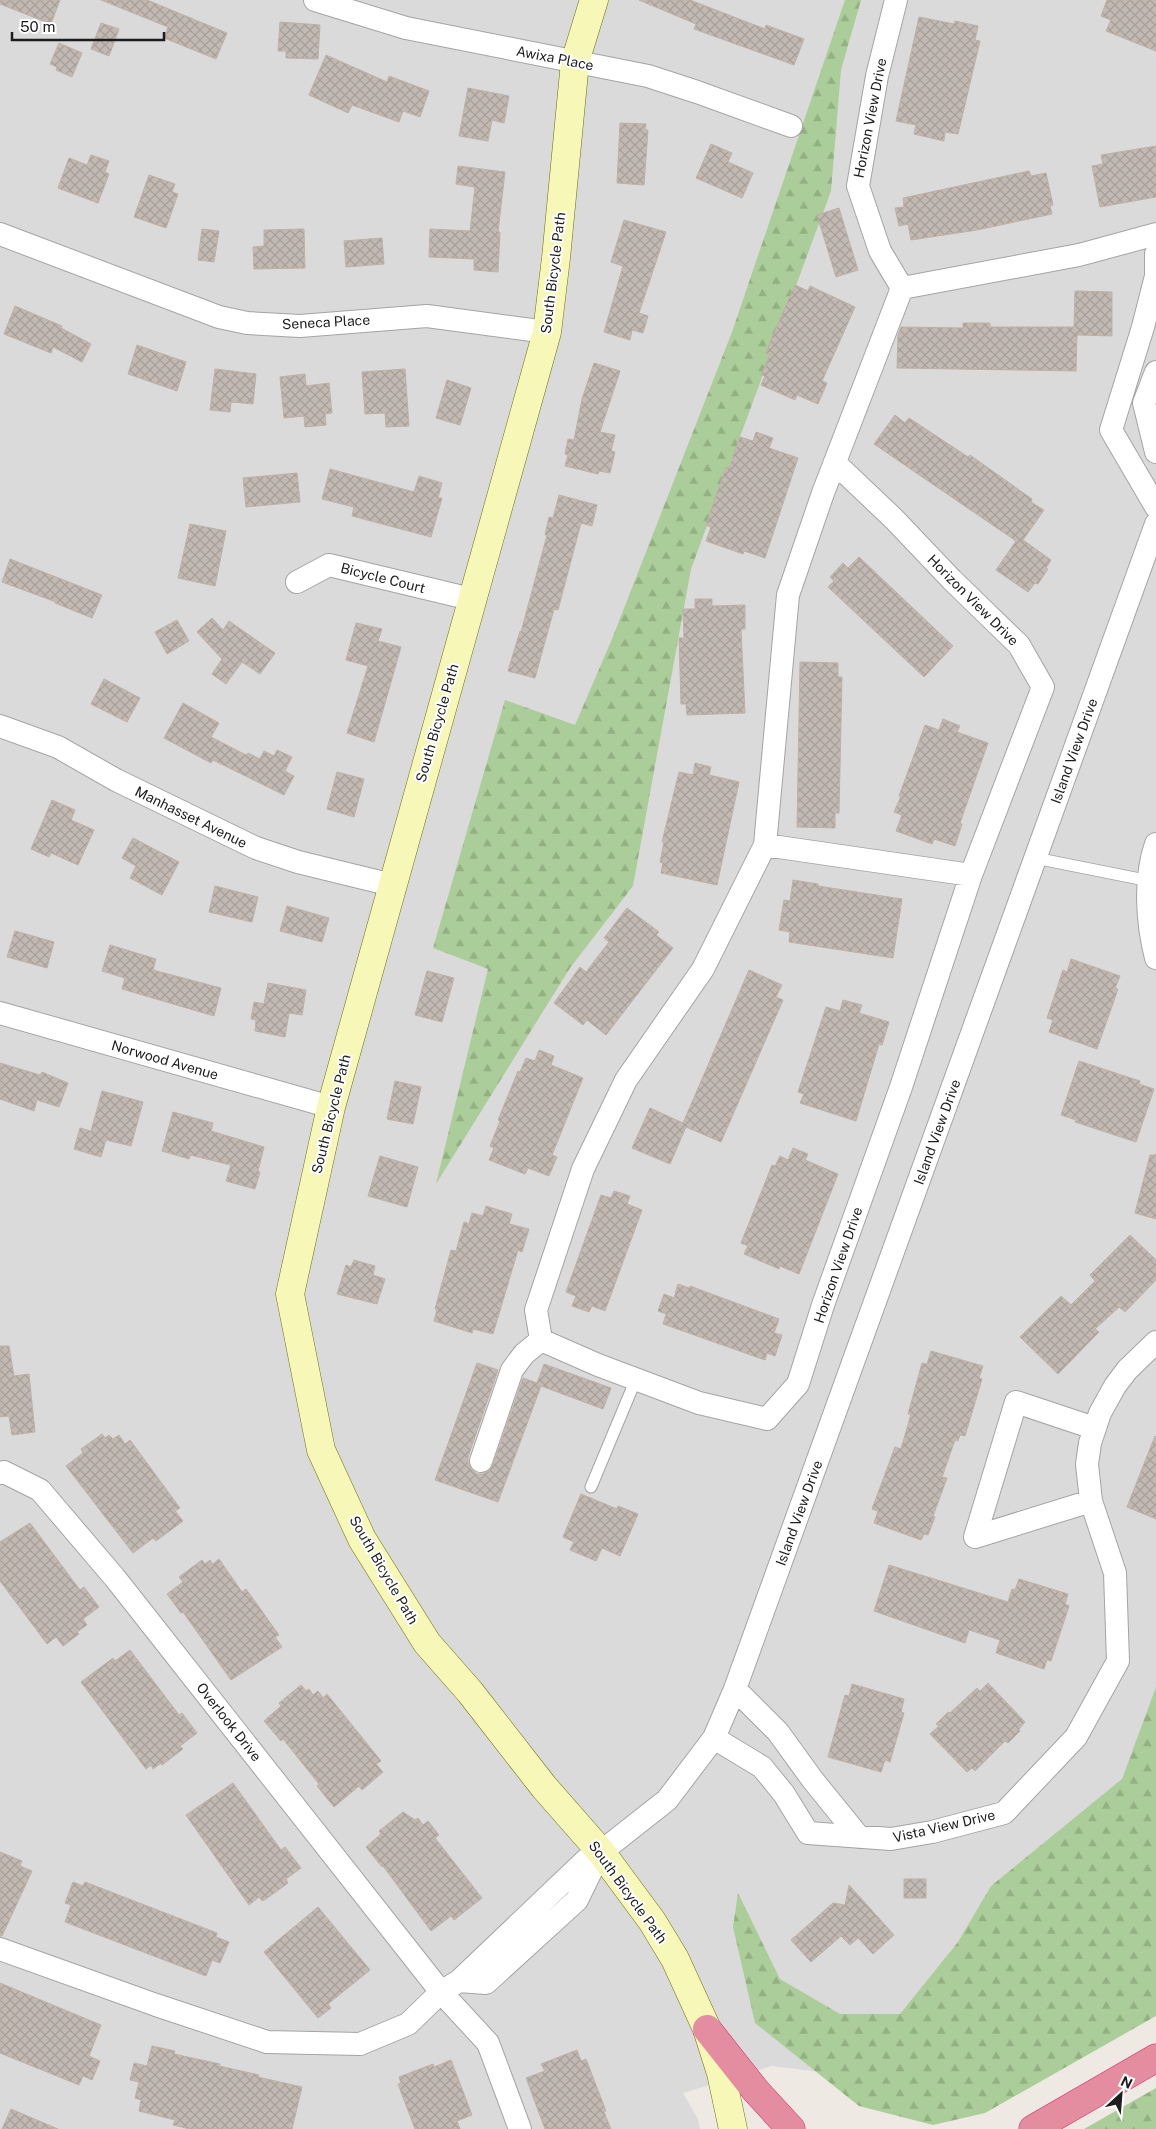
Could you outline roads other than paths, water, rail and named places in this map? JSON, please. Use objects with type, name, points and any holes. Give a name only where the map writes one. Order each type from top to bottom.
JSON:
[{"type":"highway","points":[[707,2029],[756,2091],[791,2129]]},
{"type":"highway","points":[[1033,2129],[1156,2058]]},
{"type":"street","name":"Awixa Place","points":[[315,0],[406,28],[648,76],[792,126]]},
{"type":"street","name":"South Bicycle Path","points":[[594,0],[575,62],[547,332],[471,599],[331,1107],[290,1294],[321,1450],[362,1539],[427,1643],[470,1692],[544,1787],[584,1858],[652,1920],[675,1959],[707,2029],[721,2073],[733,2129]]},
{"type":"street","name":"Horizon View Drive","points":[[896,0],[877,76],[858,186],[880,251],[902,288]]},
{"type":"street","name":"Seneca Place","points":[[0,234],[219,317],[247,323],[300,326],[427,316],[547,332]]},
{"type":"street","points":[[481,1461],[512,1370],[524,1354],[541,1340],[536,1310],[583,1169],[626,1080],[703,969],[765,845],[788,595],[834,463],[902,288],[1079,255],[1156,234]]},
{"type":"street","points":[[1156,254],[1156,276],[1143,327],[1111,430],[1156,508]]},
{"type":"street","points":[[1156,372],[1144,403],[1156,452]]},
{"type":"street","name":"Horizon View Drive","points":[[541,1340],[699,1403],[767,1419],[798,1384],[823,1305],[904,1077],[971,875],[1044,687],[1019,645],[952,580],[894,519],[834,463]]},
{"type":"street","name":"Island View Drive","points":[[714,1738],[735,1689],[1156,524]]},
{"type":"street","name":"Bicycle Court","points":[[297,582],[329,565],[471,599]]},
{"type":"street","name":"Manhasset Avenue","points":[[0,726],[58,747],[116,780],[256,848],[298,862],[392,885]]},
{"type":"street","points":[[1156,844],[1150,881],[1149,910],[1156,955]]},
{"type":"street","points":[[765,845],[971,875]]},
{"type":"street","name":"Norwood Avenue","points":[[0,1013],[331,1107]]},
{"type":"street","name":"Vista View Drive","points":[[714,1738],[762,1767],[784,1794],[808,1833],[891,1839],[932,1832],[1004,1812],[1076,1737],[1118,1661],[1115,1573],[1091,1501],[1087,1464],[1094,1428],[1115,1386],[1127,1370],[1156,1342]]},
{"type":"street","points":[[1091,1501],[975,1537],[1016,1402],[1094,1428]]},
{"type":"street","name":"Overlook Drive","points":[[0,1473],[4,1472],[40,1490],[115,1578],[450,1986],[488,2043],[520,2129]]},
{"type":"street","points":[[735,1689],[778,1732],[858,1837]]},
{"type":"street","points":[[0,1949],[129,1996],[267,2042],[360,2044],[408,2024],[450,1986],[477,1945],[502,1920],[584,1858],[667,1800],[714,1738]]},
{"type":"street","points":[[450,1986],[486,1982],[577,1900],[584,1858]]},
{"type":"lane","points":[[1035,858],[1150,881]]},
{"type":"lane","points":[[591,1487],[636,1379]]}]
